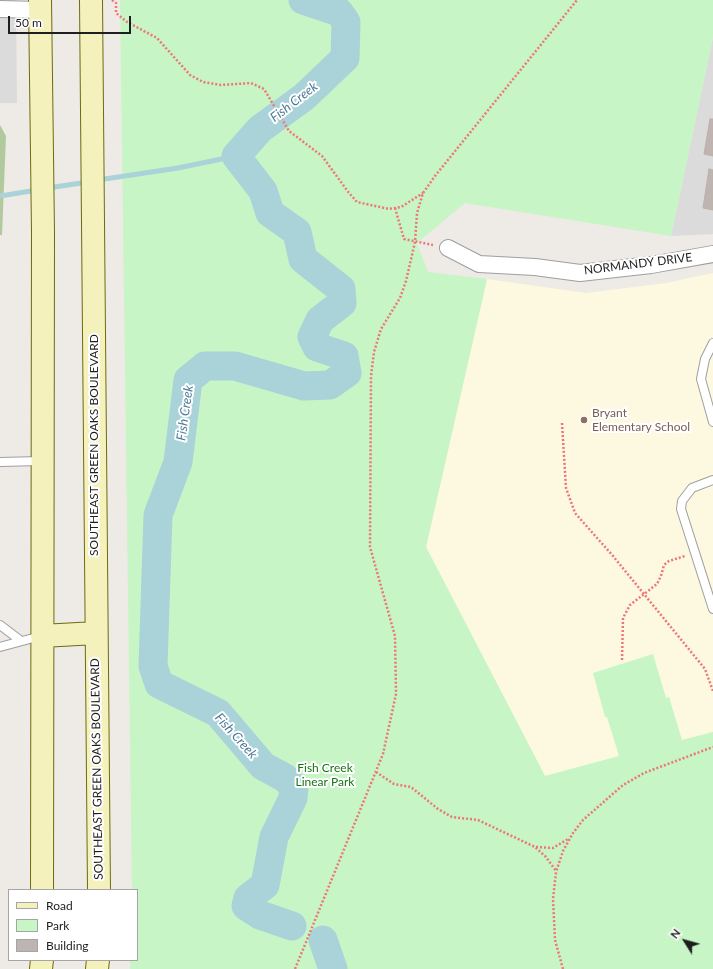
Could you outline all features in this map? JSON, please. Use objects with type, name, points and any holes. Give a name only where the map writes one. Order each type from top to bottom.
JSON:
[{"type":"main road","name":"SOUTHEAST GREEN OAKS BOULEVARD","points":[[91,0],[99,889]]},
{"type":"main road","points":[[40,5],[43,232],[42,889]]},
{"type":"main road","points":[[42,636],[96,633]]},
{"type":"street","points":[[0,10],[40,5]]},
{"type":"street","name":"NORMANDY DRIVE","points":[[448,248],[478,264],[535,267],[580,272],[651,265],[713,254]]},
{"type":"lane","points":[[713,343],[705,359],[701,379],[713,422]]},
{"type":"lane","points":[[0,462],[42,461]]},
{"type":"lane","points":[[713,480],[692,488],[682,500],[681,509],[713,609]]},
{"type":"lane","points":[[0,625],[21,641]]},
{"type":"lane","points":[[0,647],[42,636]]},
{"type":"path","points":[[112,0],[116,3],[116,13],[127,22],[157,38],[190,75],[203,82],[221,85],[251,83],[258,85],[268,95],[286,127],[298,139],[322,156],[349,194],[357,202],[389,209],[413,201],[423,193],[577,0]]},
{"type":"path","points":[[295,969],[383,754],[396,694],[395,636],[370,547],[371,376],[374,352],[381,328],[400,298],[406,281],[415,242],[417,213],[423,193]]},
{"type":"path","points":[[395,208],[404,239],[415,242]]},
{"type":"path","points":[[562,424],[566,488],[575,512],[705,669],[713,691]]},
{"type":"path","points":[[622,660],[623,618],[630,605],[657,584],[664,565],[669,561],[695,554]]},
{"type":"path","points":[[563,969],[555,940],[552,899],[556,872],[563,851],[571,836],[583,820],[623,785],[644,773],[711,747],[713,743]]},
{"type":"path","points":[[376,772],[394,784],[410,787],[438,809],[452,817],[478,820],[535,847],[546,857],[556,872]]},
{"type":"path","points":[[535,847],[553,848],[560,845],[571,836]]},
{"type":"shaded area","points":[[0,0],[16,0],[17,103],[0,103]]},
{"type":"shaded area","points":[[713,37],[713,234],[671,236]]},
{"type":"shaded area","name":"Bryant Elementary School","points":[[713,273],[713,732],[545,776],[426,547],[487,279],[586,293],[666,283]]},
{"type":"green space","name":"Fish Creek Linear Park","points":[[120,0],[713,0],[713,37],[671,236],[465,203],[417,243],[428,272],[487,279],[426,547],[545,776],[619,756],[607,717],[605,717],[593,673],[653,654],[666,698],[669,697],[682,740],[713,732],[713,969],[130,969],[130,961],[138,961],[138,889],[132,889]]},
{"type":"green space","points":[[0,125],[6,136],[2,235],[0,235]]},
{"type":"building","points":[[710,119],[713,119],[713,156],[704,154]]},
{"type":"building","points":[[709,169],[713,170],[713,210],[703,208]]},
{"type":"waterway","name":"Fish Creek","points":[[292,926],[260,915],[246,906],[248,898],[265,885],[274,837],[293,798],[294,787],[285,778],[263,766],[218,713],[159,684],[153,666],[158,515],[178,462],[188,380],[205,366],[235,366],[304,386],[330,385],[347,373],[344,356],[317,347],[312,337],[320,320],[342,303],[341,289],[303,259],[297,232],[270,213],[263,191],[236,156],[260,129],[304,97],[345,58],[346,22],[339,12],[303,0]]},
{"type":"waterway","points":[[98,180],[178,168],[236,156]]},
{"type":"waterway","points":[[48,188],[88,182]]},
{"type":"waterway","points":[[0,196],[37,190]]},
{"type":"waterway","name":"Fish Creek","points":[[323,940],[333,969]]},
{"type":"place","name":"Bryant Elementary School","points":[[584,420]]}]
